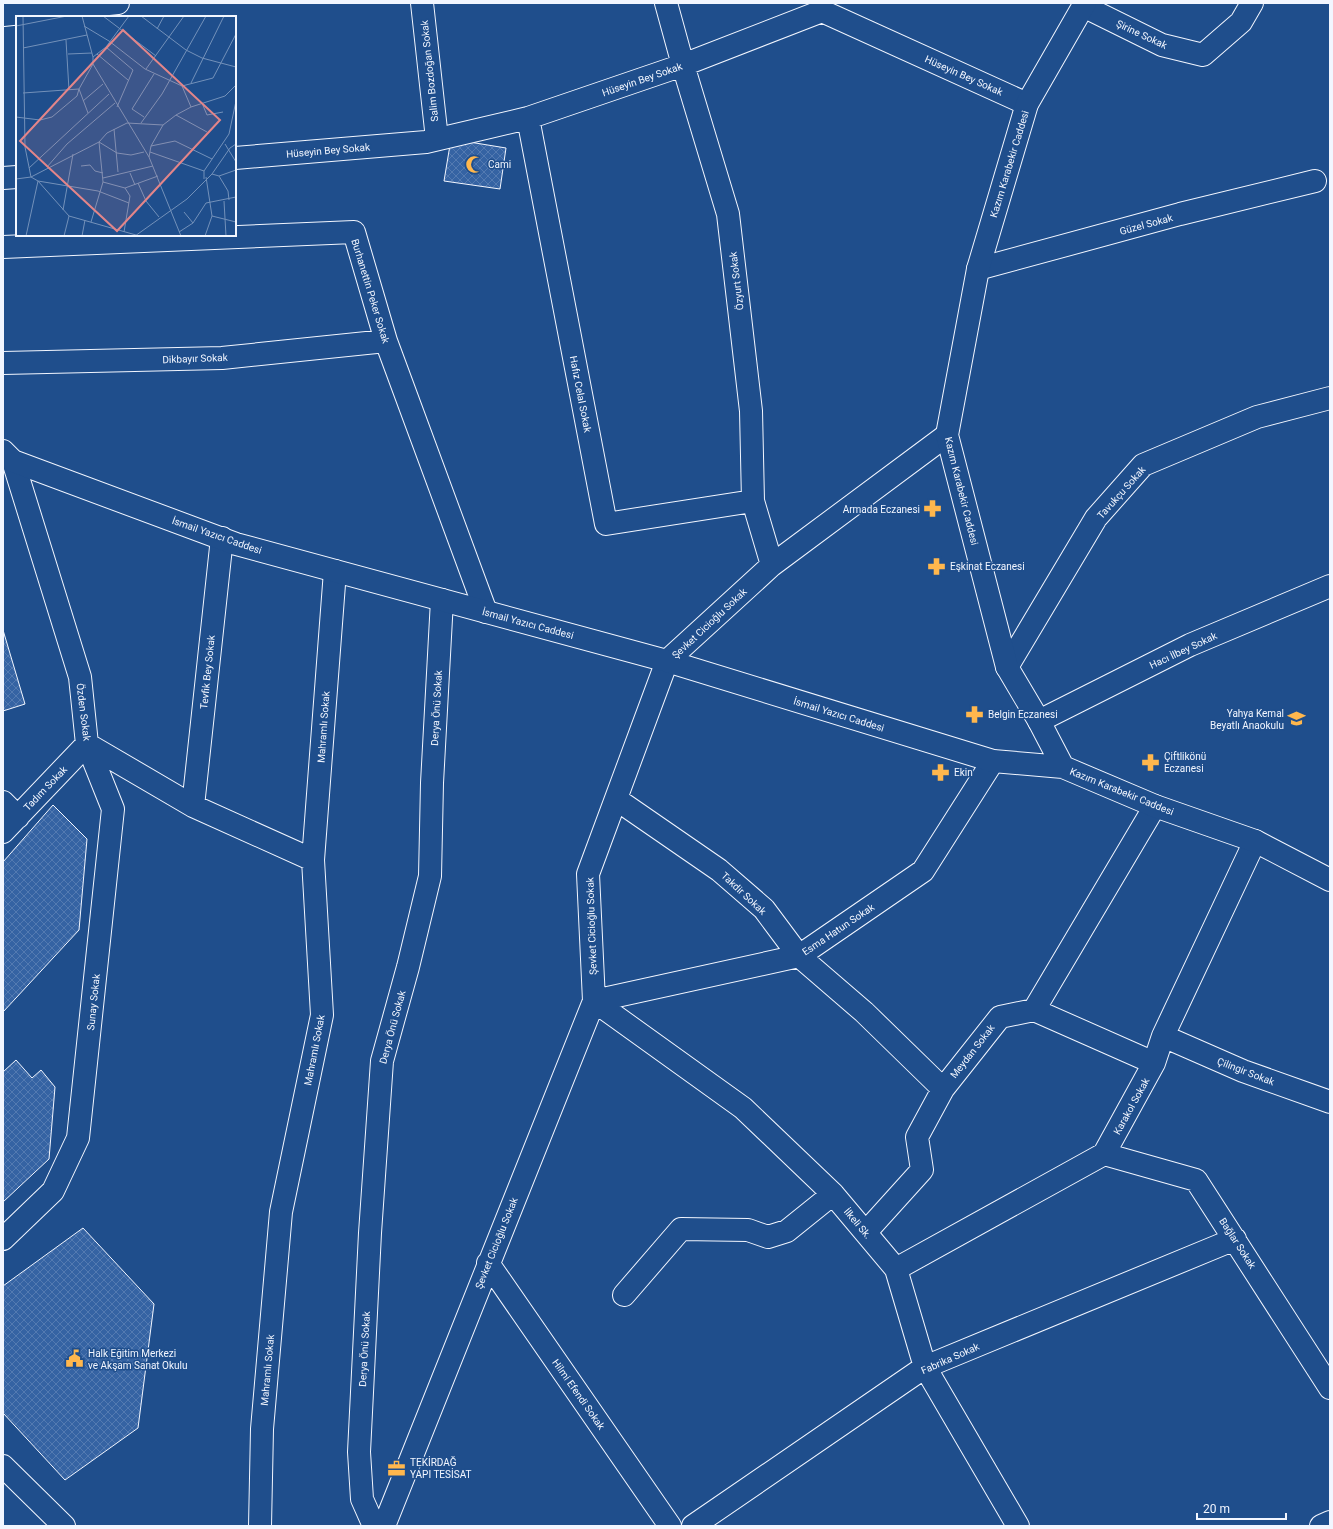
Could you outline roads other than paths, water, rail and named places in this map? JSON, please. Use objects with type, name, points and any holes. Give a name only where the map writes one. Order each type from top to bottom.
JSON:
[{"type":"street","points":[[3,15],[118,3]]},
{"type":"street","name":"Salim Bozdoğan Sokak","points":[[422,3],[436,139]]},
{"type":"street","name":"Özyurt Sokak","points":[[666,3],[728,214],[751,411],[753,501],[772,565]]},
{"type":"street","name":"Şirine Sokak","points":[[1084,4],[1162,45],[1203,55],[1241,22],[1252,3]]},
{"type":"street","name":"Kazım Karabekir Caddesi","points":[[1084,4],[1027,104],[978,269],[947,435],[1007,667],[1039,721],[1063,767],[1155,806],[1255,841],[1330,880]]},
{"type":"street","name":"Hüseyin Bey Sokak","points":[[236,158],[426,142],[528,118],[683,65],[824,7],[1027,104]]},
{"type":"street","name":"Hafız Celal Sokak","points":[[528,118],[606,524],[753,501]]},
{"type":"street","points":[[3,178],[16,177]]},
{"type":"street","name":"Güzel Sokak","points":[[978,269],[1180,214],[1315,181]]},
{"type":"street","name":"Burhanettin Peker Sokak","points":[[3,247],[354,232],[386,341],[486,612]]},
{"type":"street","name":"Dikbayır Sokak","points":[[3,363],[222,358],[386,341]]},
{"type":"street","name":"Tavukçu Sokak","points":[[1007,667],[1096,518],[1143,465],[1257,417],[1330,398]]},
{"type":"street","name":"Şevket Cicioğlu Sokak","points":[[384,1526],[594,1001],[588,874],[667,661],[772,565],[947,435]]},
{"type":"street","name":"İsmail Yazıcı Caddesi","points":[[8,456],[236,544],[667,661],[993,761],[1063,767]]},
{"type":"street","name":"Özden Sokak","points":[[8,456],[80,677],[87,744],[193,806],[313,860]]},
{"type":"street","name":"Tevfik Bey Sokak","points":[[193,806],[222,538]]},
{"type":"street","name":"Mahramlı Sokak","points":[[260,1526],[262,1429],[281,1212],[322,1015],[313,860],[335,571]]},
{"type":"street","name":"Hacı İlbey Sokak","points":[[1039,721],[1190,645],[1330,586]]},
{"type":"street","name":"Derya Önü Sokak","points":[[374,1526],[362,1499],[359,1452],[370,1233],[382,1061],[408,967],[430,876],[432,783],[442,600]]},
{"type":"street","name":"Tadım Sokak","points":[[8,817],[87,744]]},
{"type":"street","name":"Sunay Sokak","points":[[3,1239],[53,1191],[78,1138],[114,809],[87,744]]},
{"type":"street","name":"Esma Hatun Sokak","points":[[594,1001],[799,956],[922,871],[993,761]]},
{"type":"street","name":"Takdir Sokak","points":[[616,798],[719,870],[764,909],[799,956],[864,1012],[943,1089]]},
{"type":"street","points":[[1154,1063],[1034,1010],[1155,806]]},
{"type":"street","name":"Karakol Sokak","points":[[1104,1154],[1154,1063],[1164,1036],[1255,841]]},
{"type":"street","name":"İlkeli Sk.","points":[[594,1001],[743,1108],[833,1194],[896,1269],[925,1367],[1018,1526]]},
{"type":"street","name":"Meydan Sokak","points":[[866,1232],[922,1170],[917,1137],[943,1089],[1000,1017],[1034,1010]]},
{"type":"street","name":"Çilingir Sokak","points":[[1164,1036],[1243,1071],[1330,1102]]},
{"type":"street","points":[[896,1269],[1104,1154]]},
{"type":"street","name":"Bağlar Sokak","points":[[1104,1154],[1196,1180],[1330,1388]]},
{"type":"street","points":[[624,1295],[681,1230],[748,1230],[768,1237],[787,1231],[833,1194]]},
{"type":"street","name":"Fabrika Sokak","points":[[693,1526],[925,1367],[1235,1239]]},
{"type":"street","name":"Hilmi Efendi Sokak","points":[[488,1263],[670,1526]]},
{"type":"street","points":[[3,1466],[64,1526]]},
{"type":"street","points":[[1321,1526],[1330,1522]]},
{"type":"place","name":"Cami","points":[[475,164]]},
{"type":"place","name":"Armada Eczanesi","points":[[933,509]]},
{"type":"place","name":"Eşkinat Eczanesi","points":[[937,566]]},
{"type":"place","name":"Belgin Eczanesi","points":[[975,714]]},
{"type":"place","name":"Yahya Kemal Beyatlı Anaokulu","points":[[1297,719]]},
{"type":"place","name":"Çiftlikönü Eczanesi","points":[[1151,762]]},
{"type":"place","name":"Ekin","points":[[941,772]]},
{"type":"place","name":"Halk Eğitim Merkezi ve Akşam Sanat Okulu","points":[[75,1359]]},
{"type":"place","name":"TEKİRDAĞ YAPI TESİSAT","points":[[397,1468]]}]
